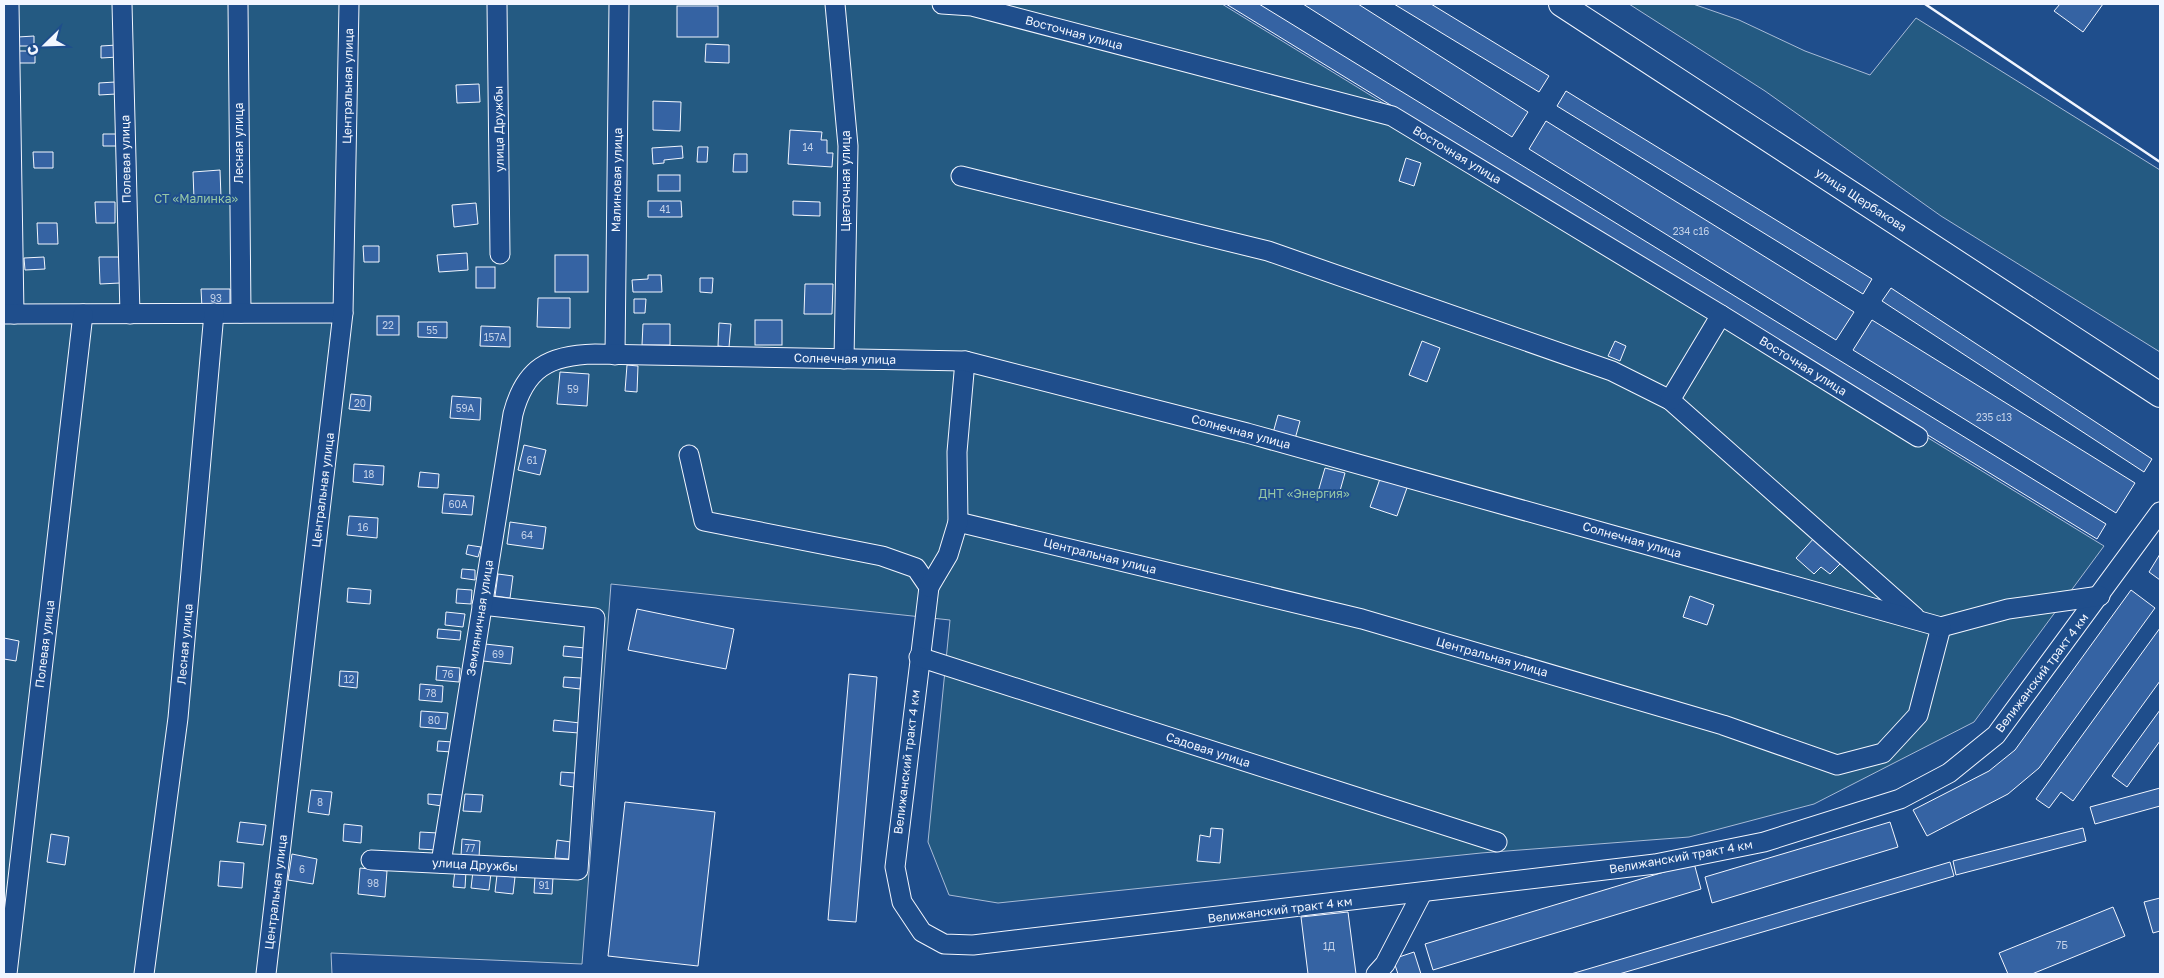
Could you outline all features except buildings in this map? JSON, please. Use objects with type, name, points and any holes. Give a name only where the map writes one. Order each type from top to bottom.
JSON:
[{"type":"main road","name":"улица Щербакова","points":[[1562,4],[2160,395]]},
{"type":"street","points":[[10,4],[9,314],[343,313]]},
{"type":"street","name":"Полевая улица","points":[[122,4],[130,314]]},
{"type":"street","name":"Лесная улица","points":[[238,4],[241,313]]},
{"type":"street","name":"Центральная улица","points":[[266,974],[343,313],[350,4]]},
{"type":"street","name":"улица Дружбы","points":[[497,4],[500,254]]},
{"type":"street","name":"Малиновая улица","points":[[615,356],[619,4]]},
{"type":"street","name":"Цветочная улица","points":[[835,4],[848,146],[844,359]]},
{"type":"street","name":"Восточная улица","points":[[942,4],[972,6],[1392,116],[1721,315],[1918,437]]},
{"type":"street","points":[[961,176],[1268,251],[1612,371],[1670,400],[1918,620]]},
{"type":"street","name":"Лесная улица","points":[[144,974],[178,718],[214,313]]},
{"type":"street","name":"Полевая улица","points":[[7,974],[83,314]]},
{"type":"street","points":[[1670,400],[1721,315]]},
{"type":"street","name":"Солнечная улица","points":[[530,376],[554,359],[594,354],[615,356],[964,360],[1247,433],[1941,626]]},
{"type":"street","points":[[689,455],[704,521],[882,556],[916,568],[929,586],[948,555],[958,522],[957,452],[964,360]]},
{"type":"street","name":"Земляничная улица","points":[[441,863],[513,414],[518,394],[530,376]]},
{"type":"street","name":"Велижанский тракт 4 км","points":[[929,586],[895,867],[902,902],[922,932],[944,944],[983,944],[1656,864],[1764,842],[1900,799],[1949,773],[1996,735],[2160,512]]},
{"type":"street","name":"Центральная улица","points":[[958,522],[1362,619],[1724,725],[1837,765],[1882,753],[1918,715],[1941,626]]},
{"type":"street","points":[[1941,626],[2008,610],[2100,596]]},
{"type":"street","name":"улица Дружбы","points":[[371,860],[578,870],[595,618],[482,605]]},
{"type":"street","name":"Садовая улица","points":[[919,657],[1497,842]]},
{"type":"street","points":[[1376,974],[1385,964],[1422,893]]},
{"type":"green space","name":"ДНТ «Энергия»","points":[[4,4],[1222,4],[2104,546],[1974,722],[1814,804],[1689,837],[1481,853],[998,903],[949,895],[928,842],[950,620],[611,584],[582,964],[331,953],[332,974],[4,974]]},
{"type":"green space","points":[[1629,4],[1693,4],[1739,20],[1805,51],[1870,75],[1916,18],[2160,170],[2160,352],[1941,216],[1765,91]]},
{"type":"wall","points":[[1925,4],[2160,162]]},
{"type":"park label","name":"CТ «Малинка»","points":[[196,199]]}]
